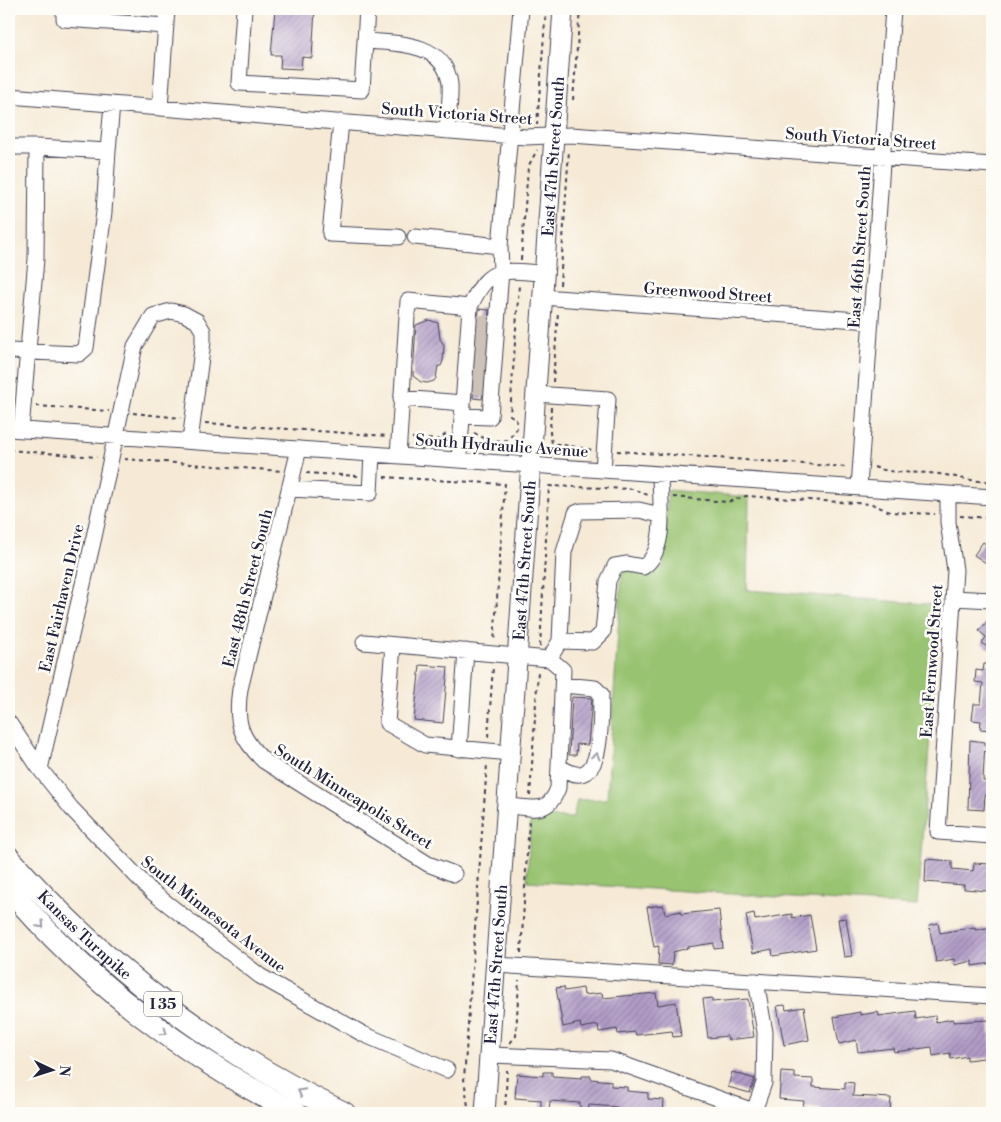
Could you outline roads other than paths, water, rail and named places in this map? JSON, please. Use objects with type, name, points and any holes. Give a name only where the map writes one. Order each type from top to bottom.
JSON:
[{"type":"highway","name":"Kansas Turnpike","points":[[9,858],[58,912],[101,953],[184,1021],[260,1069],[344,1113]]},
{"type":"highway","name":"Kansas Turnpike","points":[[9,889],[54,939],[120,999],[194,1053],[236,1080],[296,1113]]},
{"type":"main road","name":"East 47th Street South","points":[[486,1113],[499,1056],[496,965],[530,465],[544,394],[551,298],[544,273],[564,9]]},
{"type":"street","points":[[64,9],[64,20],[166,26]]},
{"type":"street","points":[[160,108],[167,9]]},
{"type":"street","points":[[244,9],[239,83],[362,90],[368,9]]},
{"type":"street","points":[[402,398],[462,409],[490,417],[491,355],[501,270],[500,246],[521,9]]},
{"type":"street","name":"East 46th Street South","points":[[858,487],[893,9]]},
{"type":"street","points":[[365,41],[408,43],[428,51],[436,58],[446,70],[450,85],[447,131]]},
{"type":"street","name":"South Victoria Street","points":[[9,96],[511,136],[554,136],[992,165]]},
{"type":"street","points":[[9,351],[79,354],[86,348],[104,212],[112,104]]},
{"type":"street","points":[[340,122],[330,234],[398,237]]},
{"type":"street","points":[[9,147],[108,151]]},
{"type":"street","points":[[15,429],[24,405],[36,259],[36,147]]},
{"type":"street","points":[[415,238],[500,246]]},
{"type":"street","points":[[459,460],[462,409],[469,350],[480,286],[501,270],[544,273]]},
{"type":"street","name":"Greenwood Street","points":[[551,298],[871,321]]},
{"type":"street","points":[[398,456],[408,301],[469,350]]},
{"type":"street","name":"East Fairhaven Drive","points":[[40,769],[135,346],[153,316],[170,311],[190,317],[200,325],[203,331],[190,441]]},
{"type":"street","points":[[544,394],[608,399],[604,470]]},
{"type":"street","name":"South Hydraulic Avenue","points":[[15,429],[992,497]]},
{"type":"street","name":"East 48th Street South","points":[[244,736],[238,719],[240,689],[299,449]]},
{"type":"street","points":[[289,489],[370,493],[372,454]]},
{"type":"street","points":[[560,641],[593,642],[599,638],[603,632],[608,580],[615,566],[626,564],[643,567],[655,556],[659,543],[660,474]]},
{"type":"street","name":"East Fernwood Street","points":[[948,494],[948,515],[954,570],[938,832],[992,836]]},
{"type":"street","points":[[544,658],[560,641],[564,552],[576,513],[581,510],[639,510],[660,515]]},
{"type":"street","points":[[953,598],[992,600]]},
{"type":"street","points":[[364,642],[544,658],[563,670],[558,788],[553,802],[544,808],[507,806]]},
{"type":"street","points":[[393,645],[388,723],[425,745],[510,753]]},
{"type":"street","points":[[459,749],[466,651]]},
{"type":"street","points":[[559,766],[567,772],[578,774],[592,768],[598,757],[601,694],[595,688],[563,685]]},
{"type":"street","name":"South Minnesota Avenue","points":[[9,724],[70,808],[137,879],[260,976],[363,1034],[447,1070]]},
{"type":"street","name":"South Minneapolis Street","points":[[244,736],[249,746],[264,761],[428,864],[454,874]]},
{"type":"street","points":[[496,965],[992,996]]},
{"type":"street","points":[[499,1056],[611,1060],[757,1112],[764,1083],[765,1032],[756,981]]},
{"type":"tunnel","points":[[474,322],[490,323]]},
{"type":"tunnel","points":[[473,335],[489,336]]},
{"type":"tunnel","points":[[472,347],[489,348]]},
{"type":"tunnel","points":[[472,360],[488,361]]},
{"type":"tunnel","points":[[471,374],[486,375]]},
{"type":"tunnel","points":[[470,386],[486,387]]}]
